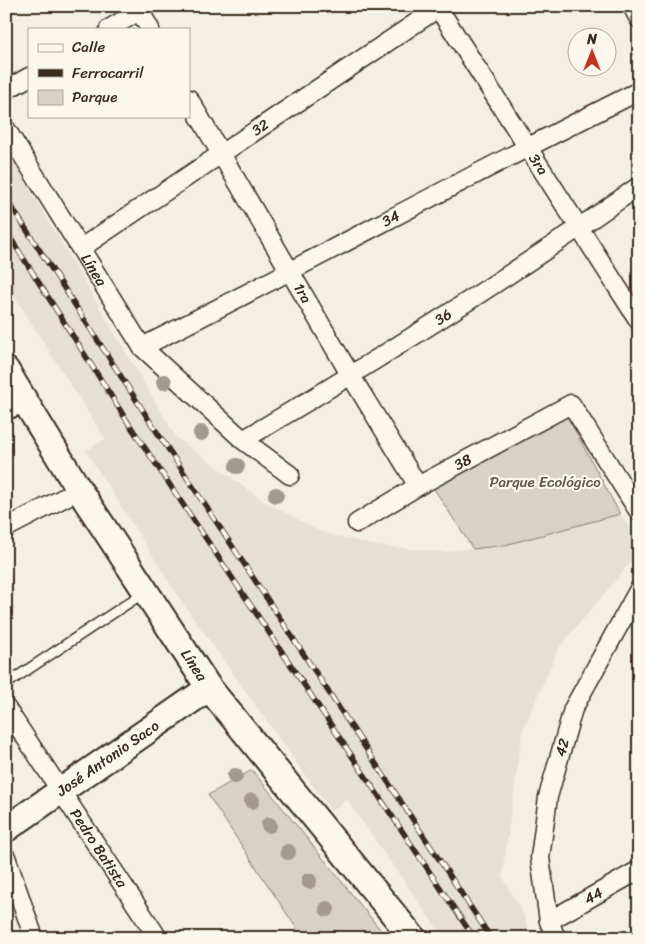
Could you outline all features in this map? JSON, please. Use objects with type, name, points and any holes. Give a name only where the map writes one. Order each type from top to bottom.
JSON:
[{"type":"main road","name":"Línea","points":[[6,370],[16,405],[79,490],[209,688],[413,938]]},
{"type":"main road","name":"José Antonio Saco","points":[[6,829],[209,688]]},
{"type":"street","points":[[632,6],[639,19]]},
{"type":"street","name":"3ra","points":[[439,7],[639,321]]},
{"type":"street","name":"32","points":[[81,248],[219,153],[439,7]]},
{"type":"street","points":[[111,28],[141,8],[150,28]]},
{"type":"street","points":[[6,90],[28,78]]},
{"type":"street","name":"34","points":[[142,347],[639,91]]},
{"type":"street","name":"1ra","points":[[190,101],[219,153],[418,486]]},
{"type":"street","name":"Línea","points":[[6,129],[142,347],[243,440],[290,475]]},
{"type":"street","name":"36","points":[[243,440],[351,376],[579,228],[639,186]]},
{"type":"street","name":"38","points":[[357,523],[418,486],[571,404],[639,512]]},
{"type":"street","points":[[6,528],[79,490]]},
{"type":"street","name":"42","points":[[556,938],[549,921],[540,858],[548,797],[573,708],[638,591]]},
{"type":"street","name":"Pedro Batista","points":[[6,708],[63,791],[158,938]]},
{"type":"street","points":[[6,857],[34,938]]},
{"type":"street","name":"44","points":[[549,921],[639,870]]},
{"type":"lane","points":[[6,684],[147,591]]},
{"type":"shaded area","points":[[6,149],[176,437],[262,500],[321,532],[372,545],[444,552],[505,545],[620,514],[639,542],[639,552],[558,649],[522,733],[502,876],[524,916],[531,938],[444,938],[347,800],[331,811],[180,599],[86,451],[105,439],[6,283]]},
{"type":"green space","name":"Parque Ecológico","points":[[565,412],[620,514],[505,545],[473,549],[431,484]]},
{"type":"green space","points":[[252,770],[387,938],[303,938],[208,795]]},
{"type":"railway","points":[[6,198],[151,423],[491,938]]},
{"type":"railway","points":[[6,231],[129,424],[474,938]]}]
